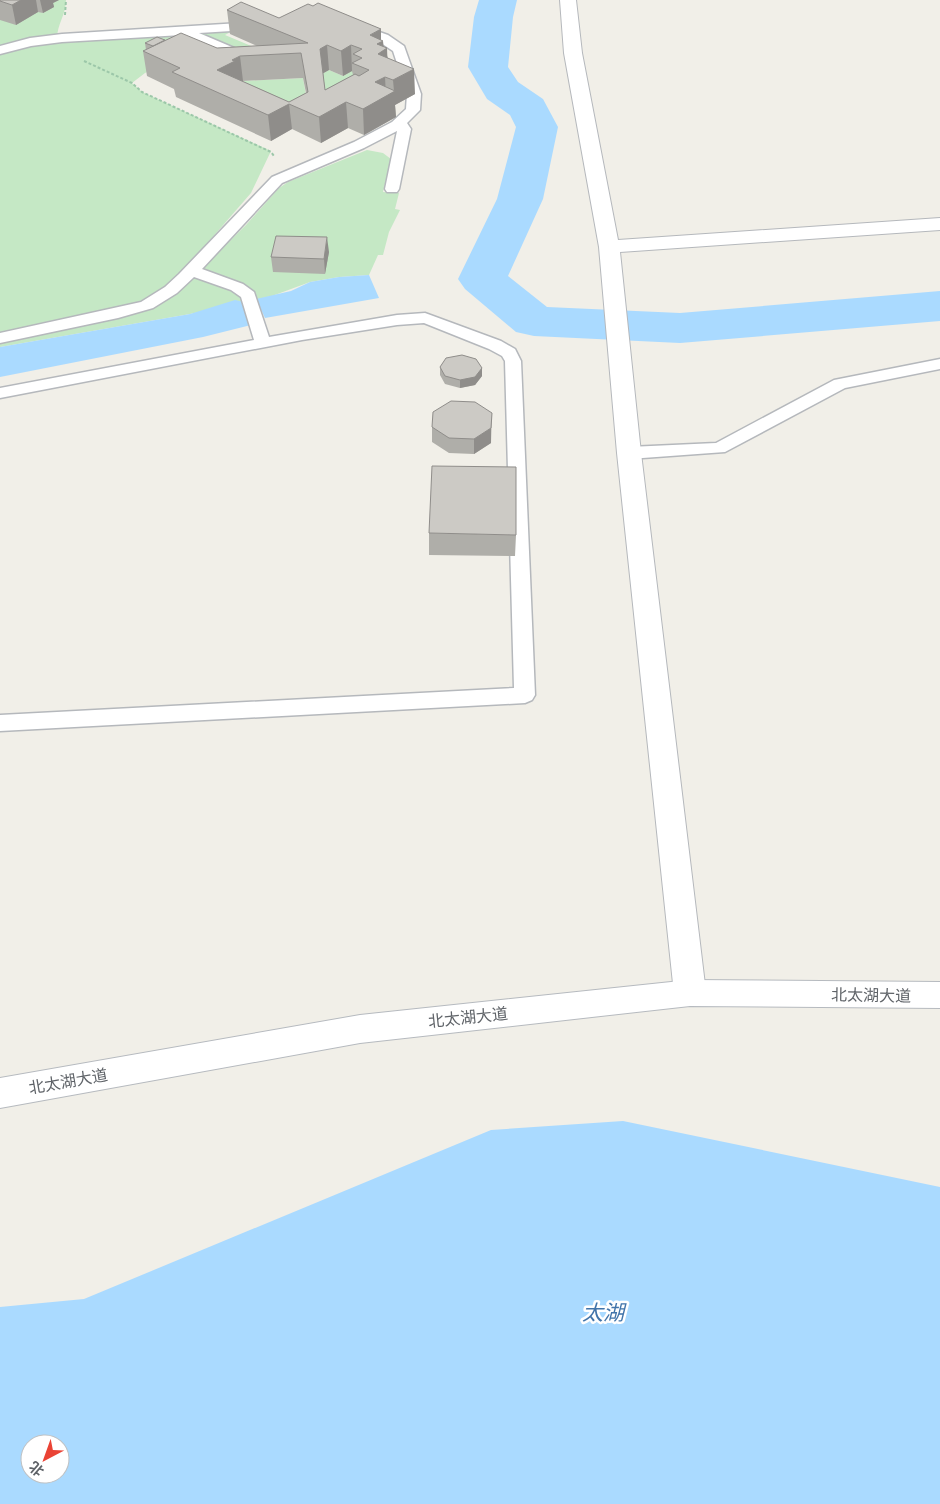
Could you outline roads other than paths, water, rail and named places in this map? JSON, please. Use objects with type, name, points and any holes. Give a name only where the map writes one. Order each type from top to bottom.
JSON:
[{"type":"street","points":[[568,0],[573,53],[610,247],[629,453],[690,993]]},
{"type":"street","points":[[610,247],[940,224]]},
{"type":"street","name":"北太湖大道","points":[[0,1093],[360,1029],[690,993],[940,996]]},
{"type":"lane","points":[[0,338],[118,314],[147,305],[171,290],[277,180],[359,145],[400,122],[414,110],[414,94],[399,48],[374,34],[358,28],[337,24]]},
{"type":"lane","points":[[0,50],[62,38],[270,25]]},
{"type":"lane","points":[[182,31],[263,65]]},
{"type":"lane","points":[[392,189],[404,129],[400,122]]},
{"type":"lane","points":[[191,270],[237,287],[248,295],[263,343]]},
{"type":"lane","points":[[0,393],[263,343],[378,323],[425,318],[495,345],[509,353],[513,361],[525,695],[0,723]]},
{"type":"lane","points":[[629,453],[719,448],[840,384],[940,364]]},
{"type":"water","points":[[369,275],[379,298],[265,318],[256,299],[291,291],[310,282],[339,277]]},
{"type":"water","points":[[235,300],[244,302],[251,325],[203,337],[0,377],[0,347],[190,314]]},
{"type":"water","name":"太湖","points":[[623,1121],[940,1187],[940,1504],[0,1504],[0,1307],[84,1299],[491,1130]]},
{"type":"waterway","points":[[498,0],[495,8],[488,67],[502,90],[528,108],[537,127],[520,199],[482,279],[534,321],[680,328],[940,306]]}]
